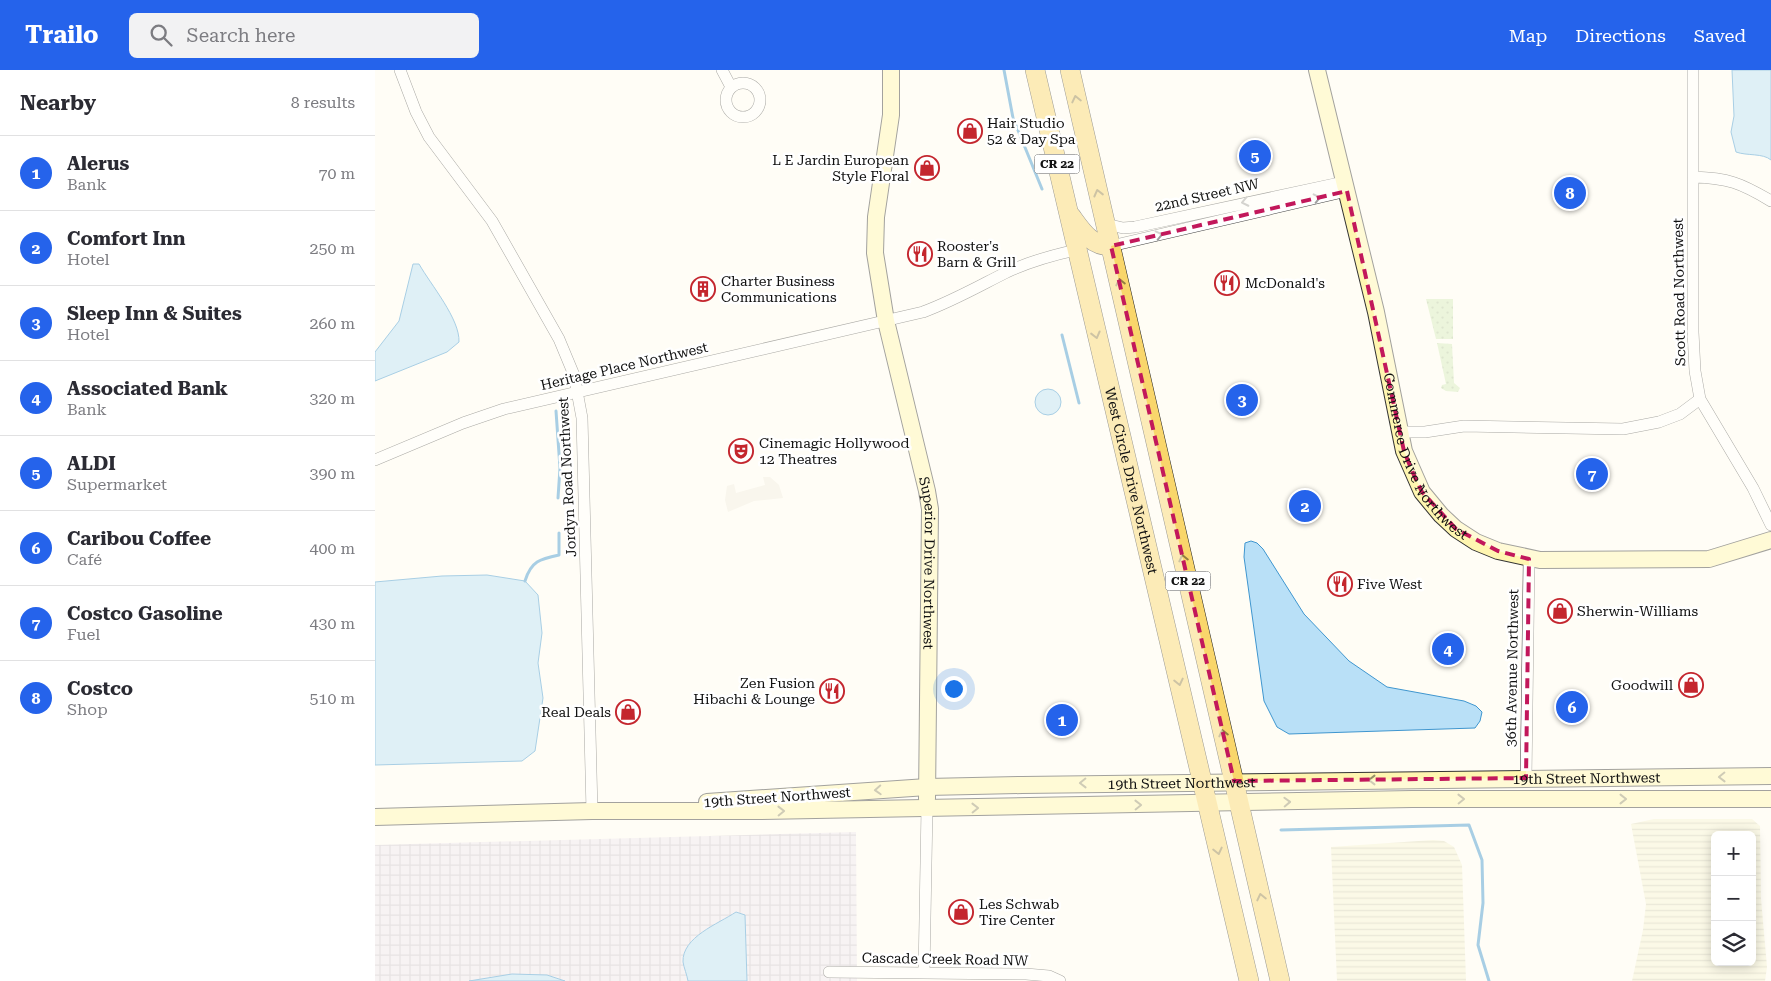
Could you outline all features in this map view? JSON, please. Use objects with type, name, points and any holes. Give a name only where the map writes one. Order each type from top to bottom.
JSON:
[{"type":"main road","name":"West Circle Drive Northwest","points":[[1035,70],[1249,981]]},
{"type":"main road","name":"CR 22","points":[[1070,70],[1280,981]]},
{"type":"main road","points":[[1068,211],[1088,238],[1102,246],[1111,246]]},
{"type":"street","name":"Jordyn Road Northwest","points":[[400,70],[416,112],[429,137],[492,221],[559,340],[578,392],[582,418],[592,811]]},
{"type":"street","points":[[722,70],[731,87]]},
{"type":"street","name":"Superior Drive Northwest","points":[[891,70],[891,115],[875,234],[877,274],[886,321],[930,509],[924,972]]},
{"type":"street","name":"Commerce Drive Northwest","points":[[1317,70],[1402,432],[1404,451],[1422,492],[1441,515],[1456,529],[1476,542],[1498,551],[1529,559],[1709,559],[1771,540]]},
{"type":"street","name":"Scott Road Northwest","points":[[1693,70],[1693,332],[1695,372],[1701,399],[1753,488],[1771,525]]},
{"type":"street","points":[[1693,177],[1722,178],[1747,187],[1771,201]]},
{"type":"street","name":"22nd Street NW","points":[[1106,224],[1123,228],[1135,227],[1345,186]]},
{"type":"street","name":"22nd Street NW","points":[[1111,246],[1345,186]]},
{"type":"street","name":"Heritage Place Northwest","points":[[375,460],[463,423],[504,409],[886,321],[948,303],[1007,272],[1057,254],[1076,250]]},
{"type":"street","points":[[1402,432],[1425,432],[1465,426],[1623,429],[1659,422],[1680,414],[1701,399]]},
{"type":"street","name":"36th Avenue Northwest","points":[[1525,778],[1529,559]]},
{"type":"street","name":"19th Street Northwest","points":[[592,811],[786,795],[927,787],[1234,781],[1771,776]]},
{"type":"street","name":"19th Street Northwest","points":[[375,817],[592,811],[927,808],[1525,798],[1771,799]]},
{"type":"street","name":"Cascade Creek Road NW","points":[[829,972],[1038,975],[1060,981]]},
{"type":"highlighted area","points":[[1347,191],[1404,451],[1422,492],[1456,529],[1498,551],[1529,559],[1526,778],[1234,781],[1111,246]]},
{"type":"shaded area","points":[[763,477],[770,477],[779,485],[783,498],[754,501],[728,512],[725,500],[727,486],[734,484],[736,493],[765,485]]},
{"type":"shaded area","points":[[1654,819],[1752,819],[1760,826],[1761,899],[1767,967],[1765,981],[1632,981],[1643,930],[1646,904],[1631,824]]},
{"type":"shaded area","points":[[856,832],[857,981],[375,981],[375,845]]},
{"type":"shaded area","points":[[1433,840],[1444,841],[1454,847],[1462,865],[1466,981],[1337,981],[1331,847]]},
{"type":"green space","points":[[1426,299],[1453,299],[1453,339],[1436,339]]},
{"type":"green space","points":[[1437,343],[1452,344],[1454,383],[1460,388],[1458,392],[1446,391],[1441,388],[1442,385],[1446,384]]},
{"type":"water","points":[[1732,70],[1771,70],[1771,160],[1764,156],[1736,152],[1731,132],[1734,116]]},
{"type":"water","points":[[413,264],[419,264],[444,302],[455,323],[459,342],[447,352],[375,381],[375,352],[399,321]]},
{"type":"water","points":[[1048,389],[1058,392],[1061,402],[1058,412],[1048,415],[1038,412],[1035,402],[1038,392]]},
{"type":"water","points":[[1251,541],[1257,543],[1263,549],[1304,614],[1349,661],[1387,687],[1464,701],[1476,706],[1482,712],[1480,721],[1475,728],[1289,734],[1277,727],[1264,701],[1244,557],[1245,543]]},
{"type":"water","points":[[487,575],[525,581],[538,595],[542,633],[538,663],[543,698],[535,751],[522,761],[375,765],[375,582],[442,576]]},
{"type":"water","points":[[736,912],[745,915],[747,981],[688,981],[683,962],[684,953],[688,945],[702,932]]},
{"type":"water","points":[[512,974],[547,975],[565,981],[469,981]]},
{"type":"waterway","points":[[1004,70],[1013,118],[1042,189]]},
{"type":"waterway","points":[[1062,335],[1079,403]]},
{"type":"waterway","points":[[556,411],[560,468],[558,498]]},
{"type":"waterway","points":[[525,581],[533,565],[547,558],[559,555],[559,533]]},
{"type":"waterway","points":[[1281,830],[1469,825],[1482,860],[1483,903],[1478,945],[1489,981]]},
{"type":"place","name":"Hair Studio 52 & Day Spa","points":[[970,131]]},
{"type":"place","name":"ALDI","points":[[1255,156]]},
{"type":"place","name":"L E Jardin European Style Floral","points":[[927,168]]},
{"type":"place","name":"Costco","points":[[1570,193]]},
{"type":"place","name":"Rooster's Barn & Grill","points":[[920,254]]},
{"type":"place","name":"McDonald's","points":[[1227,283]]},
{"type":"place","name":"Charter Business Communications","points":[[703,289]]},
{"type":"place","name":"Sleep Inn & Suites","points":[[1242,400]]},
{"type":"place","name":"Cinemagic Hollywood 12 Theatres","points":[[741,451]]},
{"type":"place","name":"Costco Gasoline","points":[[1592,474]]},
{"type":"place","name":"Comfort Inn","points":[[1305,506]]},
{"type":"place","name":"Five West","points":[[1340,584]]},
{"type":"place","name":"Sherwin-Williams","points":[[1560,611]]},
{"type":"place","name":"Associated Bank","points":[[1448,649]]},
{"type":"place","name":"Goodwill","points":[[1691,685]]},
{"type":"place","name":"Zen Fusion Hibachi & Lounge","points":[[832,691]]},
{"type":"place","name":"Caribou Coffee","points":[[1572,707]]},
{"type":"place","name":"Real Deals","points":[[628,712]]},
{"type":"place","name":"Alerus","points":[[1062,720]]},
{"type":"place","name":"Les Schwab Tire Center","points":[[961,912]]}]
